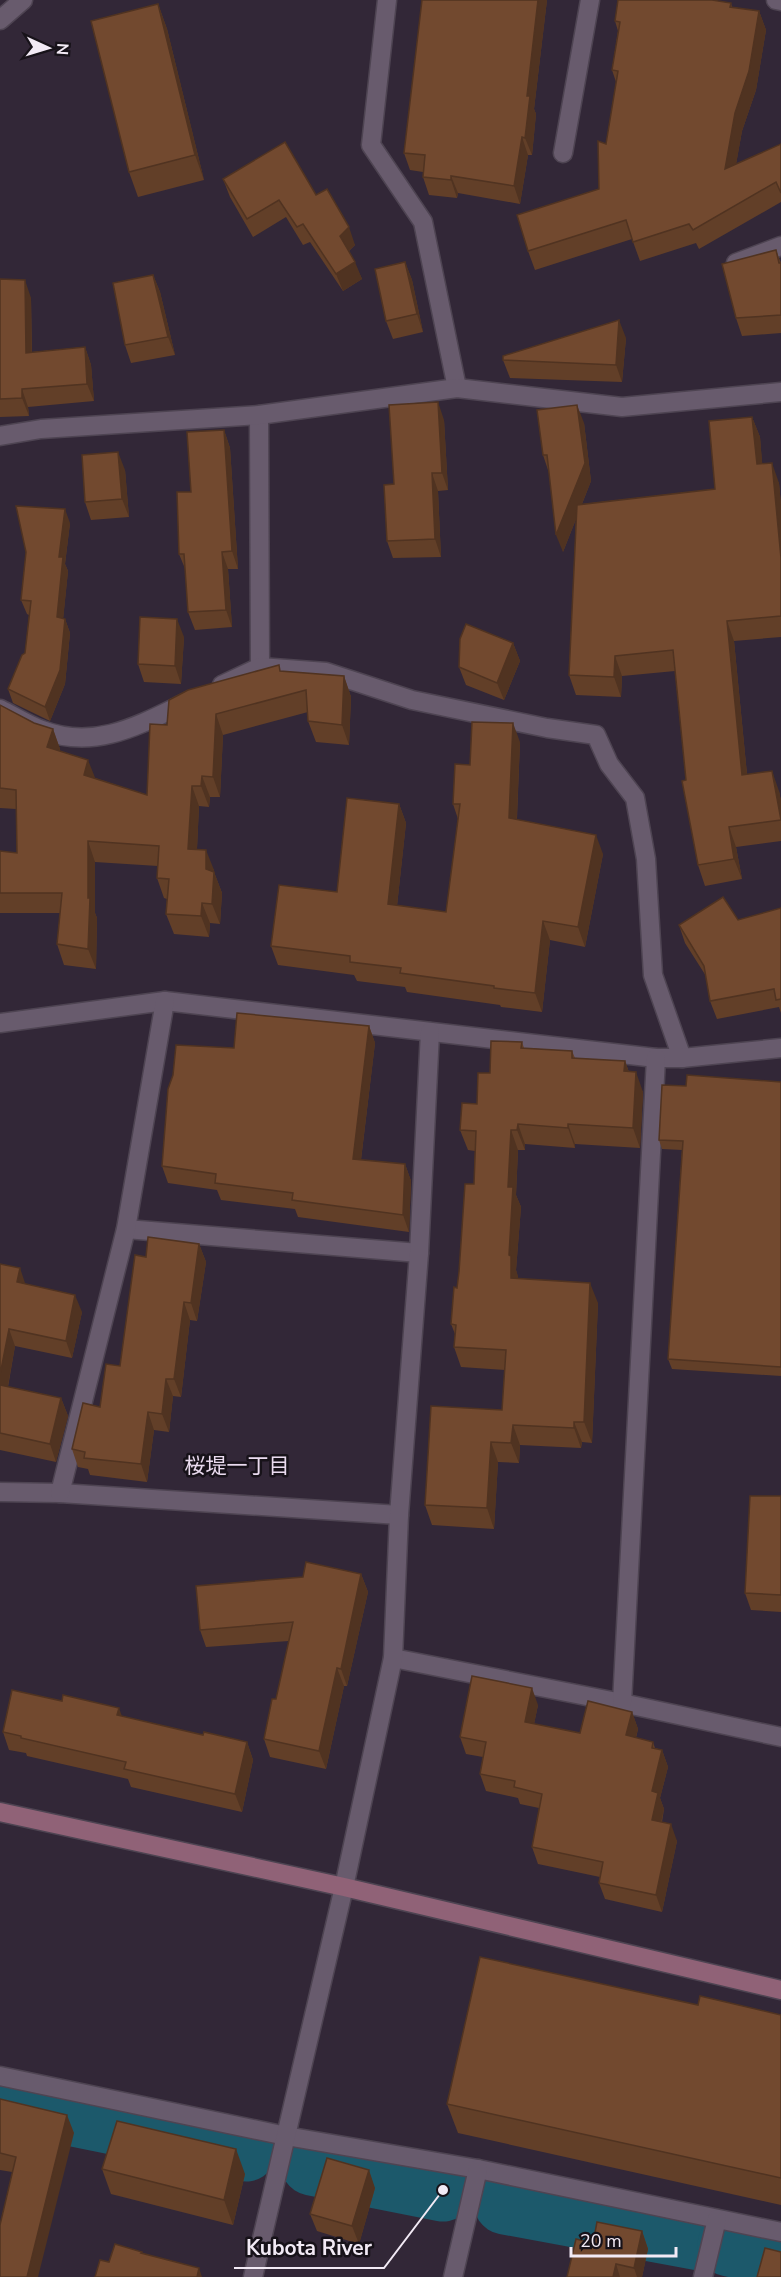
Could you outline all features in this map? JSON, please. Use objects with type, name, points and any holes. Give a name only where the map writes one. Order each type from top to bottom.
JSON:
[{"type":"street","points":[[0,20],[24,0]]},
{"type":"street","points":[[387,0],[371,146],[423,222],[457,388]]},
{"type":"street","points":[[563,153],[590,0]]},
{"type":"street","points":[[776,0],[781,1]]},
{"type":"street","points":[[735,263],[781,246]]},
{"type":"street","points":[[0,436],[41,429],[259,415],[457,388],[622,407],[781,392]]},
{"type":"street","points":[[259,415],[260,667]]},
{"type":"street","points":[[0,709],[43,731],[83,739],[128,731],[260,667],[326,672],[412,700],[547,728],[596,735],[609,764],[635,798],[646,859],[653,975],[682,1058]]},
{"type":"street","points":[[0,1023],[165,1001],[656,1058],[682,1058],[781,1048]]},
{"type":"street","points":[[60,1493],[126,1229],[165,1001]]},
{"type":"street","points":[[252,2277],[344,1887],[393,1658],[399,1515],[419,1253],[430,1032]]},
{"type":"street","points":[[622,1703],[656,1058]]},
{"type":"street","points":[[126,1229],[419,1253]]},
{"type":"street","points":[[0,1492],[60,1493],[399,1515]]},
{"type":"street","points":[[393,1658],[781,1737]]},
{"type":"street","points":[[0,1812],[344,1887],[781,1990]]},
{"type":"street","points":[[0,2076],[286,2136],[478,2169],[781,2232]]},
{"type":"street","points":[[453,2277],[478,2169]]},
{"type":"street","points":[[703,2277],[717,2219]]},
{"type":"building","points":[[422,0],[538,0],[527,96],[530,96],[525,138],[522,137],[514,186],[451,176],[451,180],[423,177],[425,155],[404,153]]},
{"type":"building","points":[[618,0],[712,0],[731,3],[730,7],[759,11],[749,71],[735,113],[725,169],[781,144],[781,193],[776,182],[693,230],[689,224],[633,242],[626,220],[528,251],[517,215],[599,189],[598,141],[606,144],[618,71],[612,70],[620,22],[615,21]]},
{"type":"building","points":[[158,4],[195,155],[129,172],[91,21]]},
{"type":"building","points":[[285,142],[316,195],[327,189],[349,227],[340,236],[355,262],[336,274],[303,224],[297,227],[279,200],[247,219],[223,179]]},
{"type":"building","points":[[776,250],[779,263],[781,263],[781,315],[736,318],[722,264]]},
{"type":"building","points":[[405,262],[417,314],[386,321],[375,269]]},
{"type":"building","points":[[153,275],[168,337],[125,345],[113,283]]},
{"type":"building","points":[[0,279],[25,280],[26,353],[85,347],[87,384],[22,389],[22,398],[0,399]]},
{"type":"building","points":[[619,320],[616,365],[503,360],[503,356]]},
{"type":"building","points":[[438,402],[442,473],[432,473],[435,539],[387,541],[384,485],[394,484],[389,405]]},
{"type":"building","points":[[577,405],[585,463],[556,535],[547,455],[543,455],[537,410]]},
{"type":"building","points":[[752,417],[757,464],[772,463],[781,558],[781,616],[727,621],[742,775],[772,771],[781,820],[729,827],[734,859],[698,865],[682,781],[686,780],[673,650],[615,656],[614,677],[569,675],[577,505],[715,489],[709,421]]},
{"type":"building","points":[[224,430],[232,551],[222,552],[226,610],[188,612],[184,554],[179,554],[177,492],[191,492],[187,432]]},
{"type":"building","points":[[118,452],[122,499],[85,502],[82,455]]},
{"type":"building","points":[[16,506],[65,509],[59,557],[63,557],[57,617],[65,619],[60,670],[45,707],[8,689],[22,655],[25,653],[31,601],[21,600],[26,552]]},
{"type":"building","points":[[140,617],[177,619],[175,666],[138,664]]},
{"type":"building","points":[[466,624],[513,643],[497,683],[459,667],[460,639]]},
{"type":"building","points":[[279,665],[280,671],[344,676],[342,725],[308,721],[306,690],[216,714],[213,777],[202,776],[201,786],[192,786],[188,849],[206,850],[206,869],[214,872],[212,904],[202,903],[201,916],[166,914],[169,879],[157,878],[159,846],[88,841],[88,898],[90,898],[88,949],[57,944],[62,893],[0,893],[0,851],[17,853],[16,790],[0,788],[0,705],[34,723],[53,729],[47,747],[88,760],[84,775],[147,795],[150,724],[167,725],[169,700],[188,690]]},
{"type":"building","points":[[472,722],[513,723],[509,818],[596,835],[578,927],[543,921],[535,993],[400,973],[401,968],[350,962],[350,956],[271,946],[279,885],[337,892],[347,798],[399,804],[388,904],[446,912],[460,804],[453,804],[455,764],[470,765]]},
{"type":"building","points":[[723,897],[738,920],[781,908],[781,999],[776,1000],[774,989],[710,1001],[704,966],[679,925]]},
{"type":"building","points":[[237,1013],[369,1026],[353,1159],[405,1164],[403,1215],[292,1200],[293,1193],[215,1183],[216,1174],[162,1166],[168,1089],[173,1075],[176,1045],[234,1048]]},
{"type":"building","points":[[491,1041],[522,1042],[521,1048],[572,1051],[572,1058],[625,1061],[624,1071],[636,1072],[633,1128],[568,1124],[568,1128],[518,1124],[517,1130],[511,1130],[508,1187],[513,1187],[509,1255],[511,1256],[511,1278],[590,1283],[584,1422],[574,1422],[574,1428],[513,1425],[511,1443],[491,1442],[487,1508],[425,1505],[431,1406],[502,1410],[506,1350],[454,1347],[456,1325],[451,1324],[454,1287],[457,1288],[459,1272],[465,1184],[474,1184],[476,1131],[460,1130],[462,1103],[477,1104],[478,1073],[490,1073]]},
{"type":"building","points":[[687,1075],[781,1082],[781,1367],[668,1359],[683,1141],[659,1140],[662,1085],[686,1086]]},
{"type":"building","points":[[148,1237],[199,1244],[191,1303],[184,1302],[174,1379],[166,1379],[162,1414],[148,1412],[141,1464],[84,1458],[85,1452],[72,1449],[83,1403],[100,1407],[106,1364],[120,1366],[135,1255],[146,1257]]},
{"type":"building","points":[[0,1264],[20,1268],[17,1282],[75,1295],[66,1341],[9,1329],[0,1375]]},
{"type":"building","points":[[0,1385],[61,1398],[50,1444],[0,1433]]},
{"type":"building","points":[[750,1496],[781,1496],[781,1595],[745,1593]]},
{"type":"building","points":[[306,1562],[361,1574],[341,1669],[337,1668],[319,1751],[264,1739],[272,1699],[276,1699],[293,1622],[200,1630],[196,1586],[303,1577]]},
{"type":"building","points":[[472,1676],[532,1688],[525,1722],[580,1733],[588,1701],[632,1712],[626,1735],[653,1742],[652,1748],[662,1750],[652,1791],[658,1793],[652,1820],[671,1824],[656,1895],[599,1883],[603,1862],[532,1847],[542,1794],[514,1787],[515,1781],[480,1774],[486,1742],[460,1737]]},
{"type":"building","points":[[12,1690],[62,1701],[63,1695],[119,1708],[117,1715],[203,1735],[204,1732],[247,1742],[235,1794],[124,1769],[126,1762],[3,1732]]},
{"type":"building","points":[[480,1957],[698,2005],[700,1996],[781,2015],[781,2178],[447,2104]]},
{"type":"building","points":[[0,2099],[67,2115],[27,2277],[0,2277],[0,2225],[16,2157],[0,2153]]},
{"type":"building","points":[[117,2121],[236,2149],[224,2200],[102,2169]]},
{"type":"building","points":[[327,2158],[369,2170],[352,2226],[310,2214]]},
{"type":"building","points":[[597,2222],[642,2231],[634,2268],[616,2264],[613,2277],[567,2277],[576,2239],[593,2243]]},
{"type":"building","points":[[115,2244],[199,2268],[197,2277],[95,2277],[100,2260],[109,2262]]},
{"type":"building","points":[[765,2248],[781,2252],[781,2277],[757,2277]]},
{"type":"waterway","points":[[0,2100],[246,2150]]},
{"type":"waterway","points":[[312,2164],[443,2190]]},
{"type":"waterway","points":[[505,2203],[700,2239]]},
{"type":"waterway","points":[[729,2245],[781,2256]]},
{"type":"place","name":"Kubota River","points":[[443,2190]]},
{"type":"district","name":"桜堤一丁目","points":[[237,1466]]}]
